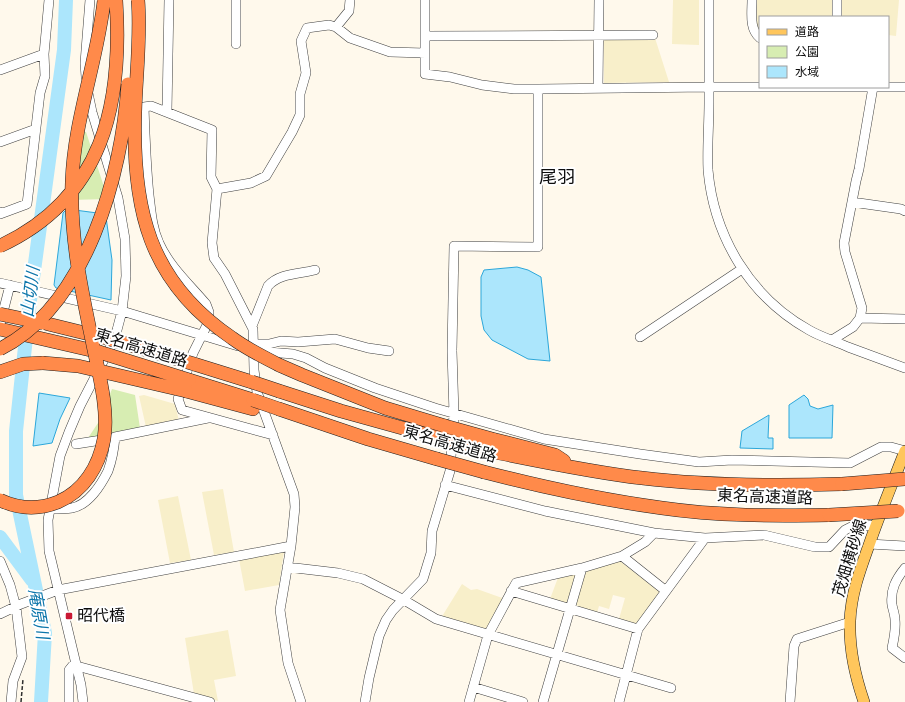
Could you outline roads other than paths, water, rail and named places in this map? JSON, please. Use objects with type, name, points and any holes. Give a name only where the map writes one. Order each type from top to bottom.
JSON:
[{"type":"highway","points":[[0,500],[24,508],[50,505],[64,500],[87,480],[97,462],[104,439],[105,422],[101,390],[75,243],[72,183],[76,135],[102,22],[104,0]]},
{"type":"highway","points":[[0,246],[36,226],[50,215],[74,189],[92,162],[106,127],[115,85],[117,58],[116,0]]},
{"type":"highway","points":[[0,349],[28,331],[53,307],[70,284],[83,261],[96,229],[110,184],[123,124],[130,52],[129,0]]},
{"type":"highway","points":[[138,0],[135,157],[137,190],[140,207],[152,245],[162,266],[179,290],[204,317],[232,339],[279,365],[322,384],[444,432]]},
{"type":"highway","name":"東名高速道路","points":[[0,314],[103,337],[252,382],[341,411],[444,432],[576,469],[642,478],[712,484],[767,486],[842,484],[905,479]]},
{"type":"highway","name":"東名高速道路","points":[[0,329],[99,352],[188,385],[437,459],[540,486],[663,508],[720,514],[829,516],[902,511]]},
{"type":"highway","points":[[0,372],[23,364],[59,364],[188,385]]},
{"type":"main road","name":"茂畑横砂線","points":[[864,702],[853,663],[850,622],[854,590],[869,544],[905,451]]},
{"type":"street","points":[[0,213],[27,204],[40,93],[45,76],[44,54],[49,0]]},
{"type":"street","points":[[83,702],[81,685],[56,591],[47,529],[60,456],[80,406],[112,346],[118,330],[126,276],[126,239],[117,190],[89,100],[85,63],[90,0]]},
{"type":"street","points":[[167,111],[169,0]]},
{"type":"street","points":[[236,0],[236,44]]},
{"type":"street","points":[[336,27],[349,10],[350,0]]},
{"type":"street","points":[[425,0],[425,74],[482,85],[514,89],[759,87]]},
{"type":"street","points":[[598,88],[599,0]]},
{"type":"street","points":[[709,0],[708,170],[713,202],[724,236],[733,255],[754,284],[778,309],[810,330],[905,368]]},
{"type":"street","points":[[752,0],[752,26],[754,33],[759,37]]},
{"type":"street","points":[[837,0],[837,16]]},
{"type":"street","points":[[217,189],[251,184],[266,176],[292,132],[300,116],[300,94],[306,73],[301,41],[307,28],[329,25],[336,27],[350,38],[390,52],[425,53]]},
{"type":"street","points":[[425,36],[653,35]]},
{"type":"street","points":[[0,70],[44,54]]},
{"type":"street","points":[[889,87],[905,87]]},
{"type":"street","points":[[832,340],[853,327],[860,318],[862,308],[845,248],[846,235],[873,88]]},
{"type":"street","points":[[365,702],[368,678],[379,636],[386,620],[393,610],[423,579],[432,553],[432,531],[450,471],[454,414],[452,350],[454,246],[538,247],[538,89]]},
{"type":"street","points":[[273,435],[182,410],[178,399],[193,353],[207,326],[209,312],[206,304],[166,256],[159,244],[151,213],[145,155],[144,107],[151,106],[167,111],[212,130],[211,177],[217,189],[212,243],[214,258],[225,274],[252,326],[254,370],[257,392],[273,435],[294,494],[295,507],[291,546],[280,610],[288,663],[301,702]]},
{"type":"street","points":[[0,142],[36,129]]},
{"type":"street","points":[[852,202],[901,209],[905,211]]},
{"type":"street","points":[[640,337],[742,269]]},
{"type":"street","points":[[252,326],[270,284],[290,274],[301,274],[315,270]]},
{"type":"street","points":[[0,283],[122,311],[202,335],[298,355],[325,368],[375,388],[454,414],[544,438],[699,462],[732,460],[850,463],[881,447],[892,447],[905,451]]},
{"type":"street","points":[[0,324],[14,286]]},
{"type":"street","points":[[860,318],[905,319]]},
{"type":"street","points":[[254,347],[281,341],[303,342],[336,339],[368,348],[389,351]]},
{"type":"street","points":[[298,355],[303,342]]},
{"type":"street","points":[[76,444],[209,418]]},
{"type":"street","points":[[50,509],[72,508],[87,500],[108,471],[115,437]]},
{"type":"street","points":[[445,486],[545,511],[654,533],[705,538],[764,535],[814,547],[829,547],[845,530],[850,527],[876,525]]},
{"type":"street","points":[[469,702],[488,635],[516,583],[582,568],[622,556],[645,542],[654,533]]},
{"type":"street","points":[[619,702],[638,629],[705,538]]},
{"type":"street","points":[[869,544],[905,546]]},
{"type":"street","points":[[0,614],[18,605],[56,591],[291,546]]},
{"type":"street","points":[[622,556],[666,591]]},
{"type":"street","points":[[0,561],[18,605],[22,657],[13,681],[11,702]]},
{"type":"street","points":[[287,567],[338,573],[363,579],[404,600],[436,619],[671,688]]},
{"type":"street","points":[[543,702],[582,568]]},
{"type":"street","points":[[905,568],[898,576],[892,595],[892,605],[895,619],[892,648],[905,658]]},
{"type":"street","points":[[512,591],[638,629]]},
{"type":"street","points":[[790,702],[794,646],[797,639],[850,622]]},
{"type":"street","points":[[69,702],[69,670],[71,666],[76,665],[192,700],[210,702]]},
{"type":"street","points":[[473,687],[523,702]]},
{"type":"water","points":[[67,209],[105,214],[112,260],[111,300],[56,288],[54,285],[63,213]]},
{"type":"water","points":[[517,267],[528,270],[541,277],[550,361],[528,359],[492,340],[484,330],[481,316],[481,277],[484,270]]},
{"type":"water","points":[[39,393],[70,398],[60,419],[52,443],[33,446]]},
{"type":"water","points":[[804,395],[808,399],[810,406],[818,409],[833,405],[832,438],[789,438],[789,405]]},
{"type":"water","points":[[769,415],[768,438],[773,438],[773,449],[740,448],[742,431]]},
{"type":"waterway","name":"山切川","points":[[41,702],[45,633],[16,495],[16,431],[30,300],[64,50],[66,0]]},
{"type":"waterway","name":"庵原川","points":[[0,537],[32,580]]},
{"type":"place","name":"昭代橋","points":[[69,616]]},
{"type":"district","name":"尾羽","points":[[557,177]]}]
